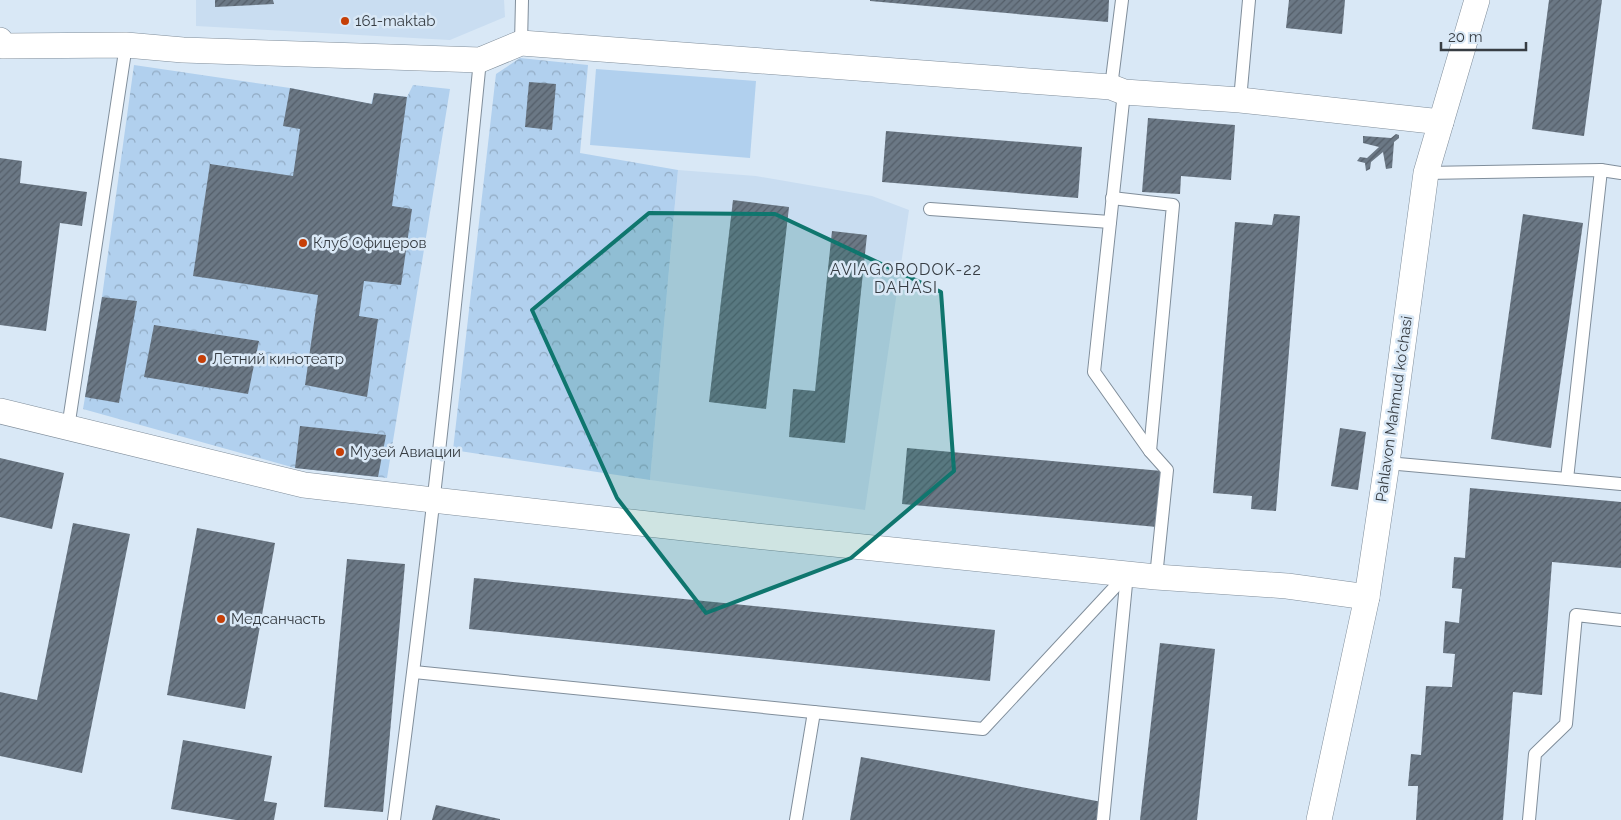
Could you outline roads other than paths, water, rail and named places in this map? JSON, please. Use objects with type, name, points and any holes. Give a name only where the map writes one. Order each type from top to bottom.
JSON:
[{"type":"street","name":"Pahlavon Mahmud ko'chasi","points":[[1319,820],[1367,597],[1426,173],[1477,0]]},
{"type":"street","points":[[0,40],[3,46],[126,45],[183,50],[480,60],[521,43],[1240,100],[1441,122]]},
{"type":"street","points":[[0,411],[304,485],[1156,577],[1287,586],[1367,597]]},
{"type":"lane","points":[[521,43],[522,0]]},
{"type":"lane","points":[[1122,0],[1112,198],[1094,372],[1150,451],[1167,470],[1156,577]]},
{"type":"lane","points":[[1240,100],[1249,0]]},
{"type":"lane","points":[[68,428],[126,45]]},
{"type":"lane","points":[[394,820],[414,672],[432,500],[460,268],[480,60]]},
{"type":"lane","points":[[1426,173],[1601,170],[1621,173]]},
{"type":"lane","points":[[1567,479],[1601,170]]},
{"type":"lane","points":[[1112,198],[1173,205],[1150,451]]},
{"type":"lane","points":[[930,209],[1110,222]]},
{"type":"lane","points":[[1387,463],[1621,484]]},
{"type":"lane","points":[[414,672],[983,729],[1127,574]]},
{"type":"lane","points":[[1103,820],[1127,574]]},
{"type":"lane","points":[[1529,820],[1535,754],[1566,724],[1576,615],[1621,620]]},
{"type":"lane","points":[[796,820],[814,712]]},
{"type":"place","name":"161-maktab","points":[[345,21]]},
{"type":"place","name":"Клуб Офицеров","points":[[303,243]]},
{"type":"place","name":"Летний кинотеатр","points":[[202,359]]},
{"type":"place","name":"Музей Авиации","points":[[340,452]]},
{"type":"place","name":"Медсанчасть","points":[[221,619]]},
{"type":"district","name":"AVIAGORODOK-22 DAHASI","points":[[906,278]]}]
